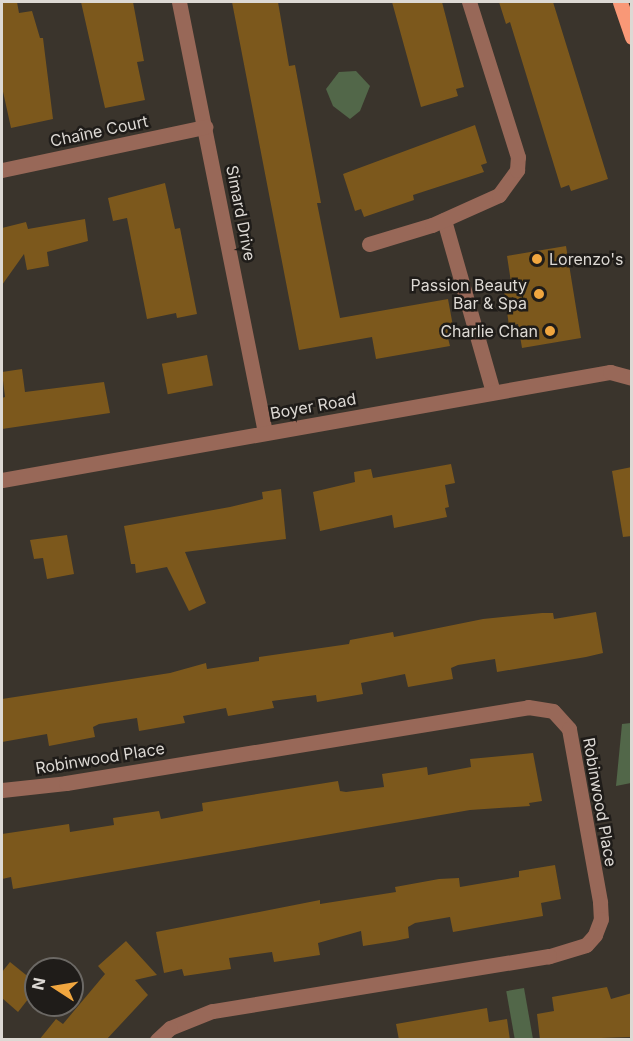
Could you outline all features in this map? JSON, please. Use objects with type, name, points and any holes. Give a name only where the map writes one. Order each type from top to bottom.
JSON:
[{"type":"main road","points":[[620,2],[632,37]]},
{"type":"street","name":"Simard Drive","points":[[179,2],[265,433]]},
{"type":"street","points":[[369,244],[444,220],[499,195],[517,170],[518,157],[469,2]]},
{"type":"street","name":"Chaîne Court","points":[[2,170],[205,127]]},
{"type":"street","points":[[444,220],[494,392]]},
{"type":"street","name":"Boyer Road","points":[[2,480],[610,372],[632,378]]},
{"type":"street","name":"Robinwood Place","points":[[2,790],[66,783],[528,707],[553,711],[569,729],[600,910],[595,935],[586,945],[549,956],[212,1011],[170,1028],[157,1040]]},
{"type":"green space","points":[[356,71],[370,86],[360,111],[350,119],[333,106],[326,89],[339,72]]},
{"type":"green space","points":[[631,723],[631,783],[616,786],[622,724]]},
{"type":"green space","points":[[524,988],[533,1039],[515,1040],[506,991]]},
{"type":"building","points":[[2,2],[17,2],[19,13],[32,11],[40,38],[43,38],[53,119],[11,128],[2,87]]},
{"type":"building","points":[[81,2],[133,2],[144,61],[137,62],[145,100],[105,108]]},
{"type":"building","points":[[232,2],[278,2],[289,66],[295,65],[321,203],[317,203],[340,318],[448,299],[455,337],[448,338],[450,346],[376,359],[372,337],[299,350]]},
{"type":"building","points":[[392,2],[442,2],[464,87],[456,89],[458,96],[421,107]]},
{"type":"building","points":[[499,2],[553,2],[608,179],[571,191],[569,185],[561,188],[510,22],[506,24]]},
{"type":"building","points":[[475,125],[487,163],[481,165],[484,172],[413,195],[414,200],[364,217],[361,209],[355,211],[343,174]]},
{"type":"building","points":[[165,183],[175,229],[180,228],[197,314],[177,318],[176,313],[147,319],[127,218],[113,221],[108,198]]},
{"type":"building","points":[[85,219],[88,241],[47,252],[49,266],[27,270],[24,254],[2,285],[2,228],[26,222],[28,229]]},
{"type":"building","points":[[566,246],[581,338],[522,348],[518,324],[509,326],[504,290],[512,289],[507,256]]},
{"type":"building","points":[[207,355],[213,385],[168,394],[162,364]]},
{"type":"building","points":[[22,369],[25,392],[104,382],[110,413],[2,429],[2,398],[5,397],[2,372]]},
{"type":"building","points":[[451,464],[455,483],[445,485],[449,507],[445,508],[447,517],[394,528],[392,515],[320,531],[313,492],[355,482],[354,472],[371,469],[373,478]]},
{"type":"building","points":[[632,467],[632,536],[623,537],[612,471]]},
{"type":"building","points":[[281,489],[286,539],[185,552],[206,603],[189,611],[167,567],[136,573],[135,564],[131,564],[124,526],[230,507],[263,499],[262,492]]},
{"type":"building","points":[[67,535],[74,574],[47,579],[43,558],[34,559],[30,540]]},
{"type":"building","points":[[596,612],[603,653],[586,657],[497,672],[495,659],[451,668],[453,679],[408,687],[405,674],[361,683],[363,694],[317,702],[316,695],[272,701],[274,708],[228,716],[226,708],[183,716],[185,723],[139,731],[137,718],[99,724],[93,727],[95,737],[49,746],[47,734],[2,742],[2,699],[170,673],[206,663],[207,669],[259,661],[259,657],[349,644],[350,640],[393,632],[394,637],[483,619],[553,613],[554,619]]},
{"type":"building","points":[[533,753],[542,801],[529,803],[530,806],[470,810],[13,889],[11,877],[2,879],[2,834],[69,824],[70,832],[114,825],[113,818],[159,811],[161,819],[203,811],[202,803],[338,781],[340,791],[346,792],[384,787],[382,774],[427,767],[428,775],[471,767],[470,759]]},
{"type":"building","points":[[555,865],[561,899],[541,903],[543,916],[453,932],[450,917],[415,923],[408,927],[409,938],[395,941],[363,946],[361,931],[318,943],[320,955],[274,962],[272,952],[229,958],[231,969],[184,976],[182,969],[164,973],[156,932],[320,900],[320,904],[396,892],[395,887],[439,879],[459,878],[460,887],[519,877],[519,871]]},
{"type":"building","points":[[126,941],[157,975],[135,980],[148,995],[106,1040],[39,1040],[56,1019],[63,1024],[69,1017],[84,1017],[84,999],[105,974],[98,966]]},
{"type":"building","points":[[10,962],[24,973],[24,1004],[18,1012],[2,998],[2,972]]},
{"type":"building","points":[[607,987],[611,999],[632,993],[632,1037],[540,1040],[537,1014],[554,1011],[552,997]]},
{"type":"building","points":[[487,1008],[489,1022],[507,1019],[510,1040],[399,1040],[396,1024]]},
{"type":"place","name":"Lorenzo's","points":[[537,259]]},
{"type":"place","name":"Passion Beauty Bar & Spa","points":[[539,294]]},
{"type":"place","name":"Charlie Chan","points":[[550,331]]}]
